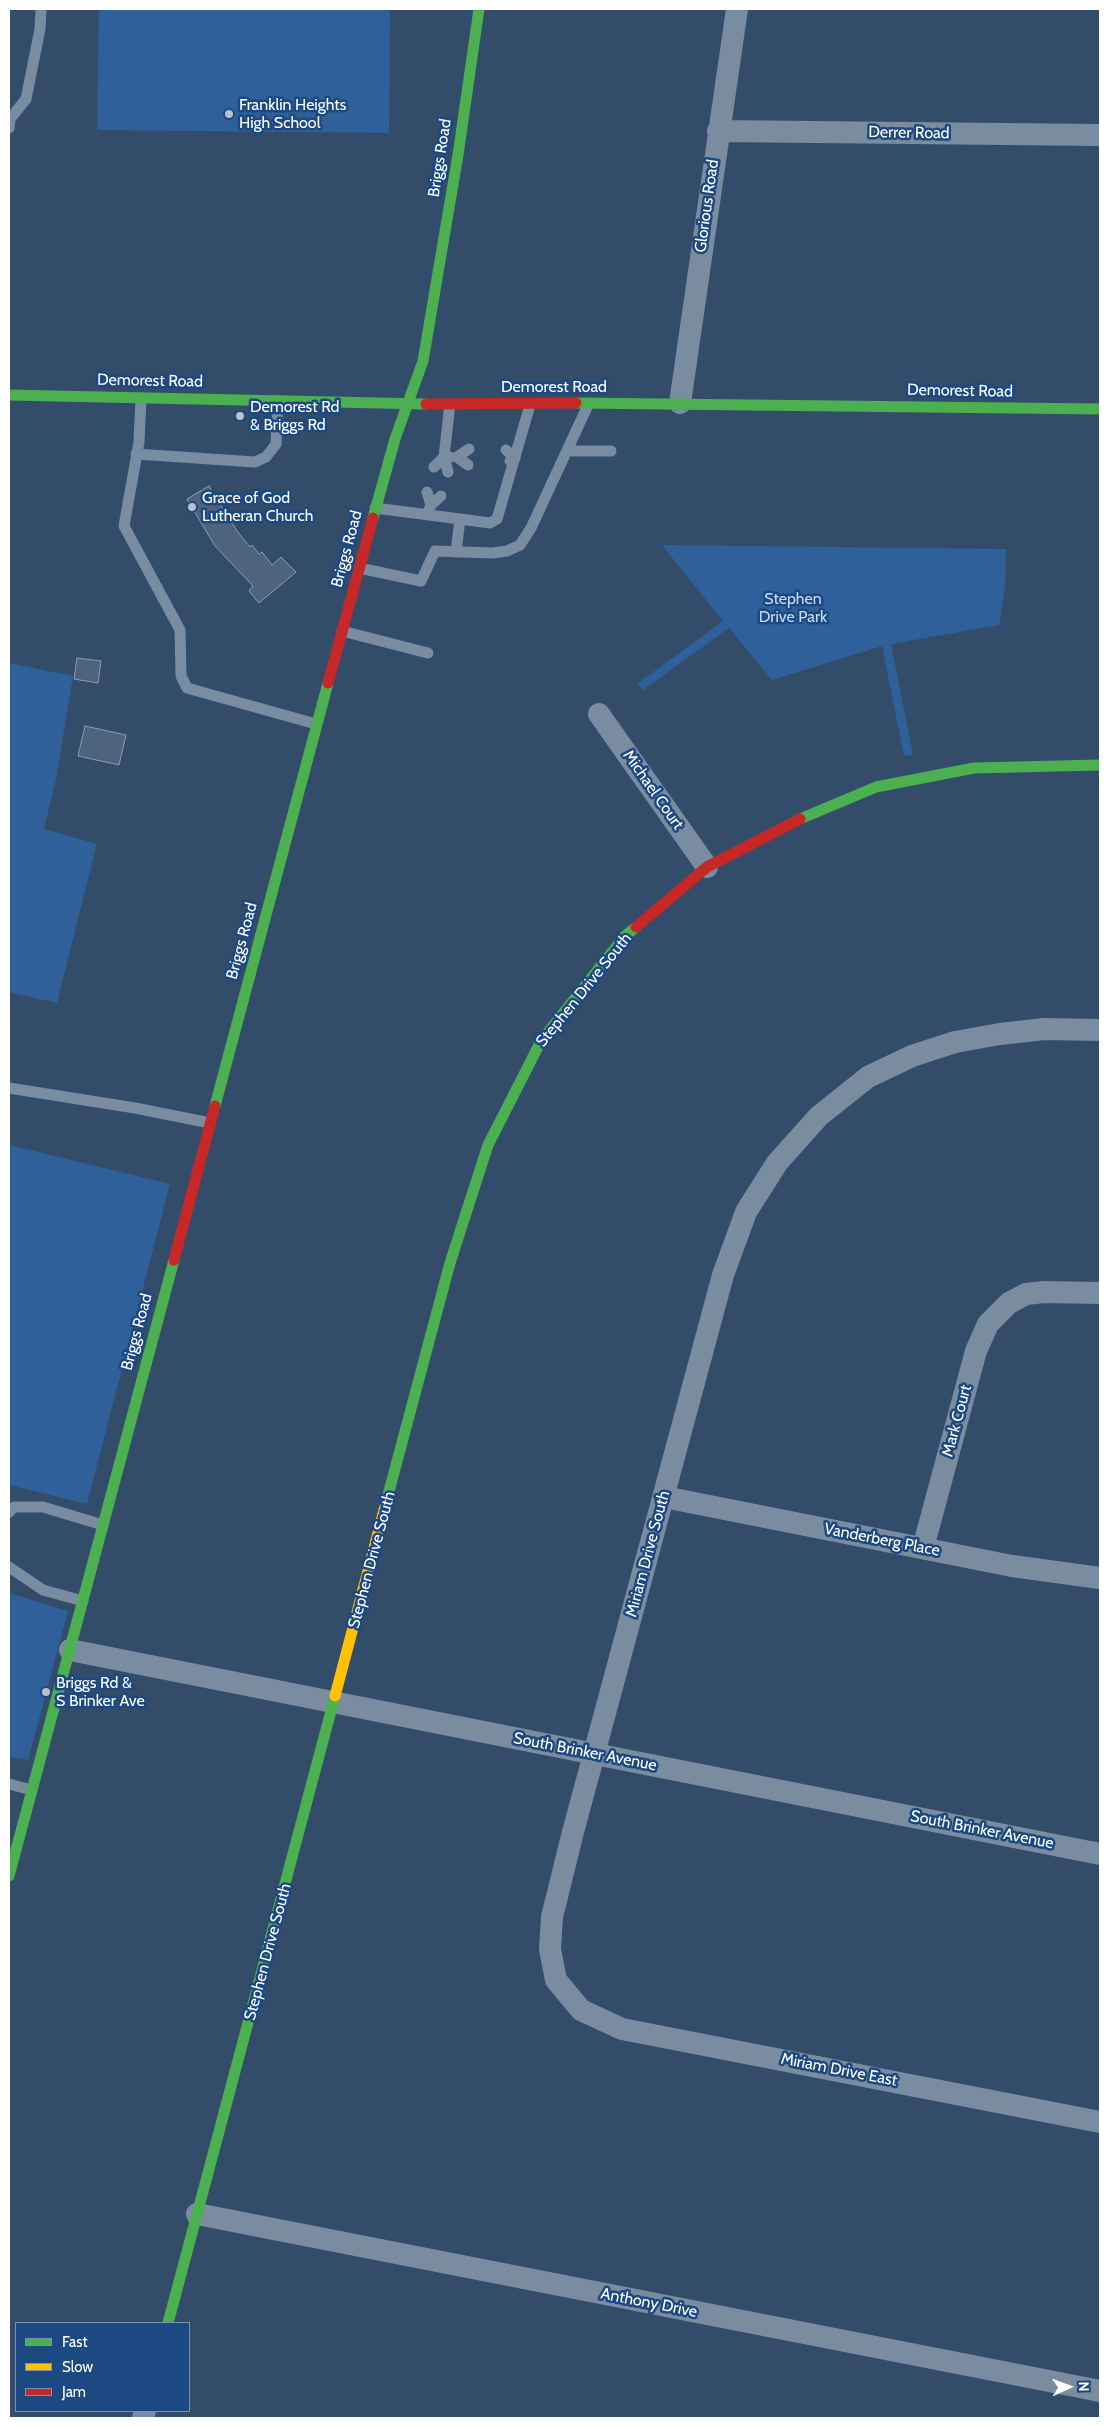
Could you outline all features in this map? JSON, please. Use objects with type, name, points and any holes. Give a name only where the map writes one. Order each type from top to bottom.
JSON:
[{"type":"street","name":"Briggs Road","points":[[9,1876],[316,724],[375,508],[407,402],[425,352],[458,154],[478,9]]},
{"type":"street","name":"Glorious Road","points":[[680,403],[737,9]]},
{"type":"street","name":"Derrer Road","points":[[718,131],[1100,135]]},
{"type":"street","name":"Demorest Road","points":[[9,394],[450,404],[680,403],[1100,409]]},
{"type":"street","name":"Michael Court","points":[[599,714],[707,867]]},
{"type":"street","name":"Stephen Drive South","points":[[168,2322],[335,1702],[450,1263],[488,1145],[540,1041],[625,936],[707,867],[790,823],[876,787],[974,768],[1100,765]]},
{"type":"street","name":"Miriam Drive South","points":[[581,2010],[556,1980],[550,1949],[552,1918],[723,1275],[746,1212],[777,1163],[819,1116],[868,1078],[912,1056],[954,1042],[1044,1029],[1100,1030]]},
{"type":"street","name":"Mark Court","points":[[923,1548],[976,1351],[988,1324],[1009,1303],[1026,1294],[1044,1292],[1100,1293]]},
{"type":"street","name":"Vanderberg Place","points":[[664,1498],[1012,1566],[1100,1578]]},
{"type":"street","name":"South Brinker Avenue","points":[[70,1650],[595,1754],[799,1792],[1100,1854]]},
{"type":"street","name":"Miriam Drive East","points":[[581,2010],[622,2029],[1100,2122]]},
{"type":"street","name":"Anthony Drive","points":[[197,2214],[1100,2391]]},
{"type":"lane","points":[[9,122],[26,99],[40,29],[41,9]]},
{"type":"lane","points":[[141,396],[136,454],[124,526],[180,630],[181,676],[187,688],[316,724]]},
{"type":"lane","points":[[136,454],[255,462],[266,457],[276,444],[278,399]]},
{"type":"lane","points":[[375,508],[429,510],[460,519],[495,522],[530,403]]},
{"type":"lane","points":[[359,568],[421,581],[435,551],[492,553],[507,551],[520,545],[531,528],[589,403]]},
{"type":"lane","points":[[448,472],[444,457],[450,404]]},
{"type":"lane","points":[[434,467],[444,457],[457,457],[469,449]]},
{"type":"lane","points":[[506,450],[515,458]]},
{"type":"lane","points":[[567,451],[612,451]]},
{"type":"lane","points":[[457,457],[468,465]]},
{"type":"lane","points":[[505,465],[515,458]]},
{"type":"lane","points":[[427,492],[429,510]]},
{"type":"lane","points":[[429,510],[441,496]]},
{"type":"lane","points":[[456,552],[460,519]]},
{"type":"lane","points":[[342,631],[428,653]]},
{"type":"lane","points":[[9,1088],[135,1108],[210,1123]]},
{"type":"lane","points":[[9,1512],[14,1507],[43,1506],[103,1525]]},
{"type":"lane","points":[[9,1567],[43,1590],[82,1601]]},
{"type":"lane","points":[[9,1784],[32,1790]]},
{"type":"green space","points":[[99,9],[390,9],[389,133],[97,130]]},
{"type":"green space","name":"Stephen Drive Park","points":[[662,545],[1006,549],[1005,588],[999,625],[891,644],[913,755],[904,756],[882,646],[772,680],[729,628],[643,690],[637,684],[723,621]]},
{"type":"green space","points":[[9,663],[73,676],[56,779],[44,829],[97,844],[57,1003],[9,992]]},
{"type":"green space","points":[[9,1145],[170,1184],[87,1504],[9,1485]]},
{"type":"green space","points":[[9,1593],[68,1611],[28,1760],[9,1757]]},
{"type":"building","points":[[209,486],[237,531],[250,547],[252,545],[259,554],[262,552],[272,565],[281,557],[296,572],[259,603],[249,591],[253,586],[215,546],[187,499]]},
{"type":"building","points":[[77,658],[101,661],[98,683],[74,679]]},
{"type":"building","points":[[85,726],[126,735],[119,765],[78,756]]},
{"type":"traffic: fast","points":[[373,518],[395,439],[423,361],[458,155],[479,9]]},
{"type":"traffic: fast","points":[[9,395],[426,404]]},
{"type":"traffic: fast","points":[[576,403],[1100,409]]},
{"type":"traffic: fast","points":[[215,1106],[328,683]]},
{"type":"traffic: fast","points":[[800,819],[876,787],[974,768],[1100,765]]},
{"type":"traffic: fast","points":[[384,1510],[450,1263],[488,1145],[541,1041],[625,936],[636,927]]},
{"type":"traffic: fast","points":[[9,1876],[174,1260]]},
{"type":"traffic: fast","points":[[168,2322],[335,1696]]},
{"type":"traffic: slow","points":[[335,1696],[384,1510]]},
{"type":"traffic: jam","points":[[426,404],[576,403]]},
{"type":"traffic: jam","points":[[328,683],[373,518]]},
{"type":"traffic: jam","points":[[636,927],[707,867],[800,819]]},
{"type":"traffic: jam","points":[[174,1260],[215,1106]]},
{"type":"place","name":"Franklin Heights High School","points":[[229,114]]},
{"type":"place","name":"Demorest Rd & Briggs Rd","points":[[240,416]]},
{"type":"place","name":"Grace of God Lutheran Church","points":[[192,507]]},
{"type":"place","name":"Briggs Rd & S Brinker Ave","points":[[46,1692]]}]
